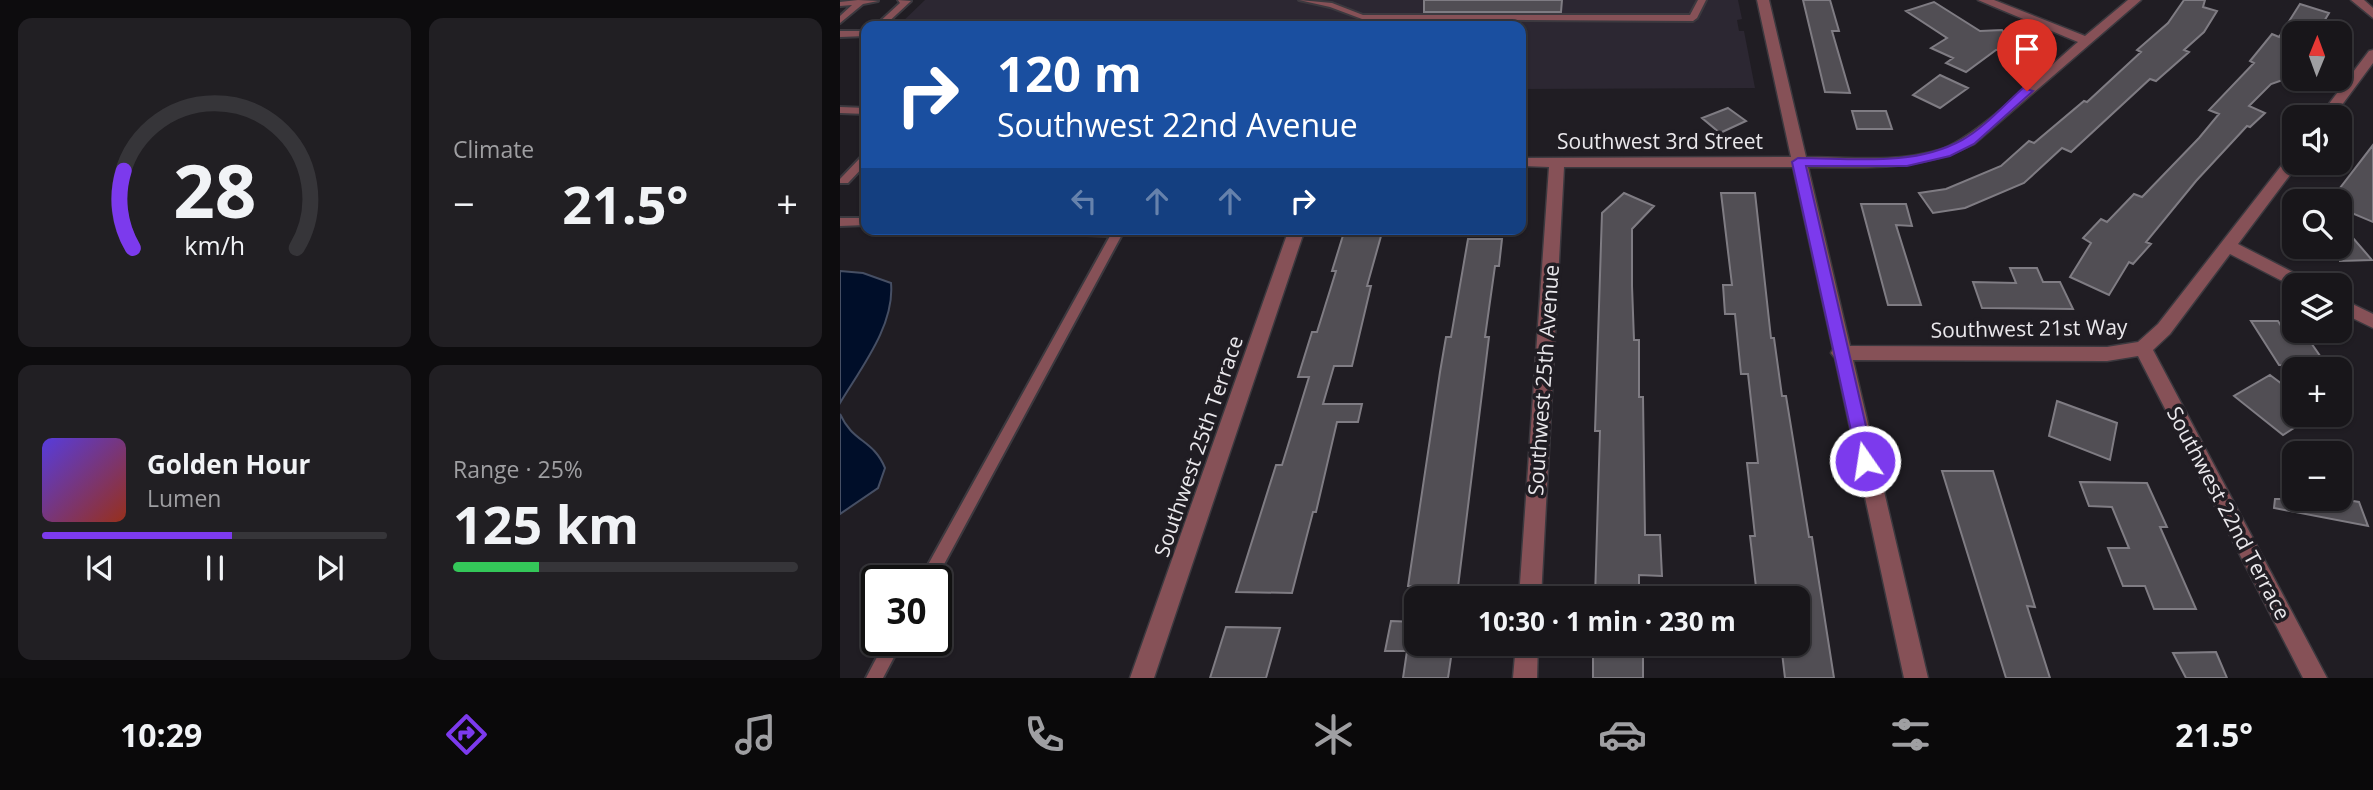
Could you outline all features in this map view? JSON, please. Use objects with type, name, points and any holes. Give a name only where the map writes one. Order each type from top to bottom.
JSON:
[{"type":"street","points":[[1763,0],[1840,353],[1916,678]]},
{"type":"street","points":[[1984,0],[2086,41]]},
{"type":"street","name":"Southwest 3rd Street","points":[[1526,162],[1907,162],[1946,153],[1969,141],[2135,0]]},
{"type":"street","points":[[2357,0],[2373,14]]},
{"type":"street","points":[[2335,105],[2373,54]]},
{"type":"street","name":"Southwest 25th Avenue","points":[[1531,586],[1557,162]]},
{"type":"street","name":"Southwest 21st Way","points":[[1840,353],[2107,354],[2143,348],[2164,329],[2282,175]]},
{"type":"street","name":"Southwest 25th Terrace","points":[[1142,678],[1295,235]]},
{"type":"street","points":[[2229,246],[2282,274]]},
{"type":"street","points":[[2352,311],[2373,322]]},
{"type":"street","name":"Southwest 22nd Terrace","points":[[2143,348],[2315,678]]},
{"type":"street","points":[[1525,678],[1526,656]]},
{"type":"lane","points":[[1303,0],[1332,5],[1362,17],[1601,20],[1693,18],[1702,0]]},
{"type":"lane","points":[[840,4],[906,1],[884,21]]},
{"type":"lane","points":[[840,20],[860,3]]},
{"type":"lane","points":[[840,34],[861,34]]},
{"type":"lane","points":[[840,110],[861,111]]},
{"type":"lane","points":[[844,181],[861,163]]},
{"type":"lane","points":[[840,222],[861,222]]},
{"type":"lane","points":[[936,565],[1117,235]]},
{"type":"lane","points":[[874,678],[886,656]]},
{"type":"shaded area","points":[[925,0],[1738,0],[1742,19],[1737,20],[1739,31],[1744,31],[1755,88],[1526,89],[1526,21],[903,21]]},
{"type":"water","points":[[840,271],[863,273],[891,283],[891,299],[888,315],[875,346],[840,403]]},
{"type":"water","points":[[840,414],[851,431],[875,451],[885,468],[878,488],[840,514]]},
{"type":"building","points":[[1424,0],[1562,0],[1561,12],[1424,12]]},
{"type":"building","points":[[1803,0],[1830,0],[1839,31],[1832,31],[1850,93],[1825,92]]},
{"type":"building","points":[[2184,0],[2205,0],[2203,7],[2217,11],[2204,32],[2184,50],[2189,52],[2156,81],[2150,79],[2071,152],[2062,148],[2024,183],[1965,208],[1933,213],[1919,193],[1946,189],[2001,166],[2029,141],[2034,143],[2084,101],[2087,102],[2141,52],[2137,50],[2168,23]]},
{"type":"building","points":[[1934,2],[1980,31],[2002,30],[2016,48],[1996,50],[1966,72],[1946,63],[1953,58],[1931,48],[1947,38],[1906,11]]},
{"type":"building","points":[[2300,4],[2329,13],[2324,21],[2289,21]]},
{"type":"building","points":[[2282,32],[2282,80],[2271,84],[2249,106],[2265,113],[2250,127],[2247,126],[2196,181],[2146,242],[2151,244],[2133,264],[2129,262],[2109,295],[2070,277],[2091,243],[2083,238],[2101,219],[2107,222],[2134,194],[2142,197],[2219,114],[2209,110],[2254,63],[2250,61],[2272,34],[2279,37]]},
{"type":"building","points":[[1940,75],[1968,88],[1940,108],[1913,95]]},
{"type":"building","points":[[1728,108],[1746,121],[1720,133],[1702,118]]},
{"type":"building","points":[[1852,111],[1886,111],[1892,129],[1857,129]]},
{"type":"building","points":[[2373,145],[2373,222],[2352,213],[2352,189],[2339,189]]},
{"type":"building","points":[[1624,193],[1654,206],[1632,229],[1632,286],[1634,340],[1639,340],[1639,397],[1643,397],[1645,535],[1660,535],[1662,576],[1639,575],[1639,586],[1595,586],[1600,431],[1595,431],[1602,213]]},
{"type":"building","points":[[1721,193],[1755,193],[1771,338],[1774,338],[1782,396],[1786,396],[1834,678],[1785,678],[1782,656],[1810,656],[1810,586],[1756,586],[1750,536],[1755,536],[1747,463],[1758,463],[1748,374],[1741,374],[1735,314],[1725,314],[1723,285],[1732,285]]},
{"type":"building","points":[[1861,204],[1906,204],[1912,226],[1896,225],[1921,305],[1888,305]]},
{"type":"building","points":[[1343,235],[1381,235],[1367,286],[1371,286],[1352,366],[1334,366],[1323,404],[1362,404],[1358,422],[1337,422],[1316,512],[1313,512],[1292,593],[1236,592],[1276,465],[1282,465],[1309,377],[1298,377],[1312,332],[1317,332],[1336,271],[1332,271]]},
{"type":"building","points":[[2352,237],[2372,260],[2340,261],[2352,259]]},
{"type":"building","points":[[1468,239],[1502,239],[1499,266],[1495,266],[1485,337],[1489,337],[1458,586],[1408,586],[1446,337],[1451,337]]},
{"type":"building","points":[[2010,268],[2037,268],[2043,282],[2060,282],[2073,309],[1982,308],[1973,282],[2016,283]]},
{"type":"building","points":[[2251,321],[2278,321],[2282,327],[2282,343],[2311,343],[2321,357],[2282,357],[2282,365],[2279,365]]},
{"type":"building","points":[[2270,375],[2282,384],[2282,427],[2294,428],[2283,435],[2234,396]]},
{"type":"building","points":[[2057,401],[2117,423],[2110,460],[2049,436]]},
{"type":"building","points":[[1942,471],[1993,471],[2035,607],[2027,606],[2050,678],[2006,678]]},
{"type":"building","points":[[2080,482],[2147,483],[2167,527],[2160,527],[2196,609],[2154,609],[2145,586],[2123,586],[2108,548],[2129,548],[2112,507],[2089,506]]},
{"type":"building","points":[[2275,499],[2282,499],[2282,510],[2274,508]]},
{"type":"building","points":[[2352,501],[2359,502],[2368,526],[2290,511],[2352,511]]},
{"type":"building","points":[[1391,621],[1404,622],[1404,651],[1385,651]]},
{"type":"building","points":[[1226,627],[1280,628],[1266,678],[1210,678]]},
{"type":"building","points":[[2216,652],[2227,678],[2186,678],[2173,653]]},
{"type":"building","points":[[1406,656],[1451,656],[1448,678],[1403,678]]},
{"type":"building","points":[[1593,656],[1643,656],[1643,678],[1593,678]]},
{"type":"route","points":[[1865,461],[1798,162],[1907,162],[1946,153],[1969,141],[2027,91]]}]
